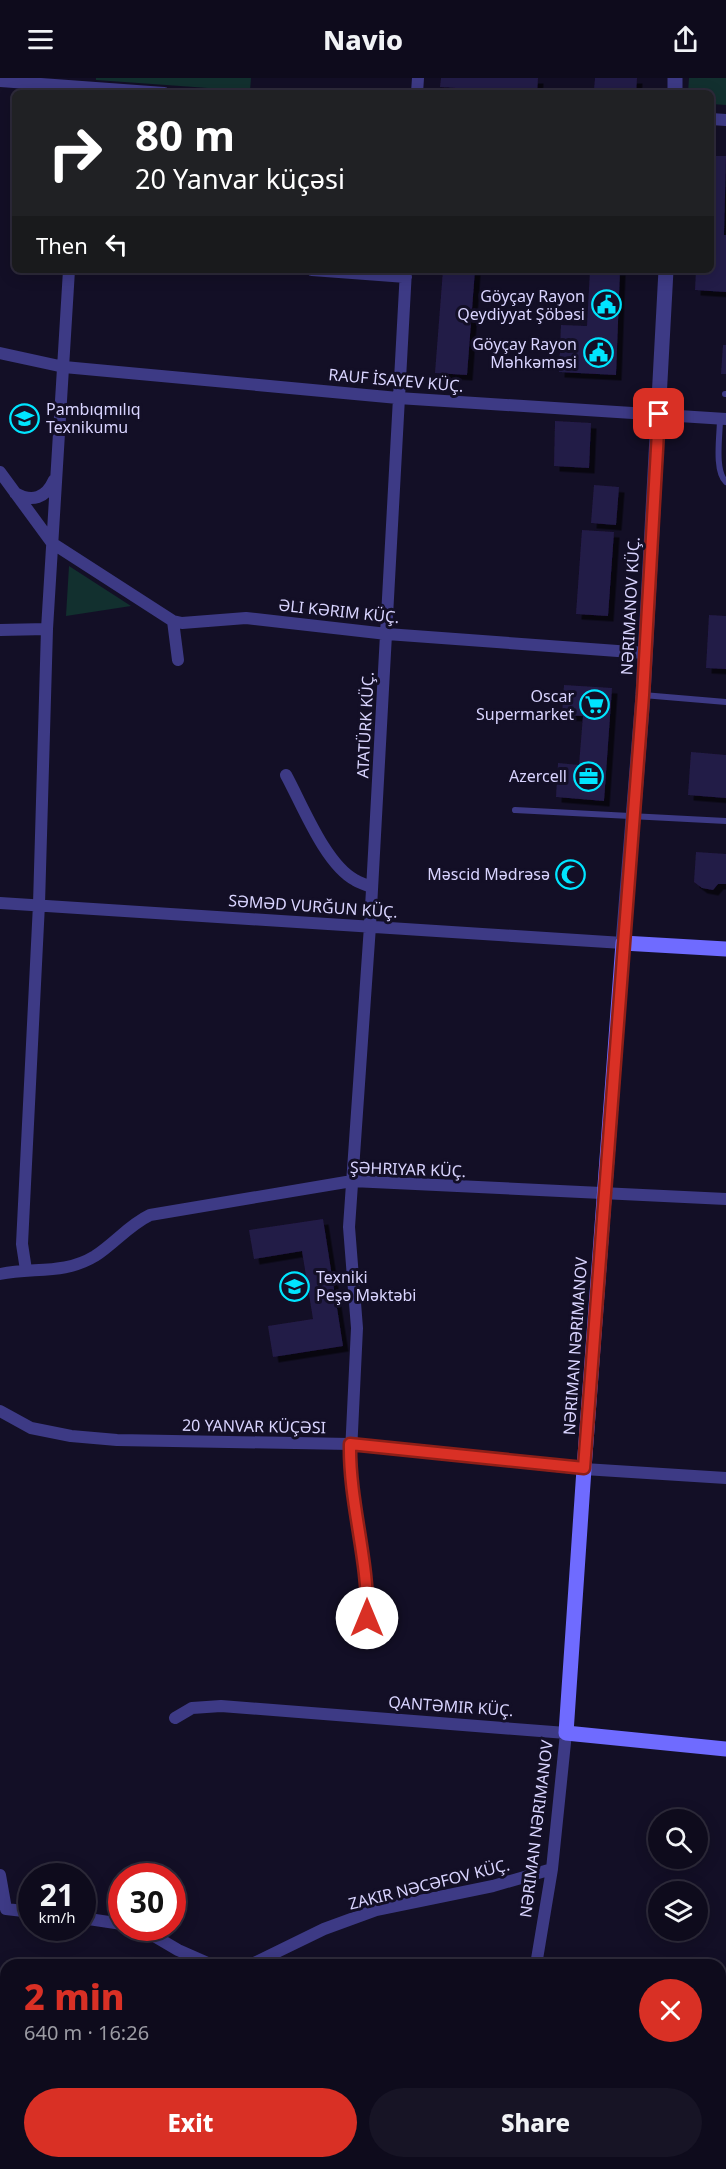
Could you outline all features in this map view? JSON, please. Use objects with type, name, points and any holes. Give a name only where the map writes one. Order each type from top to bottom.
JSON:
[{"type":"main road","points":[[623,943],[726,949]]},
{"type":"main road","name":"NƏRIMAN NƏRIMANOV","points":[[566,1733],[623,943]]},
{"type":"main road","name":"QANTƏMIR KÜÇ.","points":[[566,1733],[726,1749]]},
{"type":"street","points":[[0,81],[130,90]]},
{"type":"street","points":[[26,1270],[22,1244],[39,904],[47,629],[69,273]]},
{"type":"street","points":[[382,273],[406,274]]},
{"type":"street","name":"NƏRIMANOV KÜÇ.","points":[[623,943],[643,695],[666,273]]},
{"type":"street","name":"ATATÜRK KÜÇ.","points":[[366,1636],[367,1599],[350,1473],[357,1329],[349,1227],[370,926],[406,274]]},
{"type":"street","name":"RAUF İSAYEV KÜÇ.","points":[[0,353],[64,367],[398,398],[723,419]]},
{"type":"street","points":[[0,472],[9,490],[52,543],[173,621],[178,660]]},
{"type":"street","points":[[9,490],[32,499],[50,488],[56,476]]},
{"type":"street","name":"ƏLI KƏRIM KÜÇ.","points":[[173,621],[182,624],[246,618],[387,634],[645,653]]},
{"type":"street","points":[[0,630],[47,629]]},
{"type":"street","points":[[286,775],[323,847],[349,876],[372,887]]},
{"type":"street","name":"SƏMƏD VURĞUN KÜÇ.","points":[[0,903],[623,943]]},
{"type":"street","name":"ŞƏHRIYAR KÜÇ.","points":[[0,1274],[26,1270],[53,1270],[75,1264],[94,1256],[135,1222],[150,1215],[352,1181],[726,1199]]},
{"type":"street","name":"20 YANVAR KÜÇƏSI","points":[[0,1411],[31,1428],[71,1436],[117,1440],[350,1444],[584,1468],[726,1478]]},
{"type":"street","name":"QANTƏMIR KÜÇ.","points":[[175,1718],[192,1708],[221,1706],[566,1733]]},
{"type":"street","name":"NƏRIMAN NƏRIMANOV","points":[[537,1959],[552,1869],[566,1733]]},
{"type":"street","name":"ZAKIR NƏCƏFOV KÜÇ.","points":[[262,1959],[324,1929],[376,1910],[493,1886],[552,1869]]},
{"type":"street","points":[[0,1875],[3,1909],[18,1911]]},
{"type":"street","points":[[163,1941],[198,1959]]},
{"type":"lane","points":[[723,419],[719,466],[721,478],[726,482]]},
{"type":"lane","points":[[643,695],[726,702]]},
{"type":"lane","points":[[515,810],[726,821]]},
{"type":"green space","points":[[96,78],[251,78],[250,90],[96,80]]},
{"type":"green space","points":[[689,78],[726,78],[726,105],[714,104],[714,90],[688,90]]},
{"type":"green space","points":[[69,566],[131,606],[66,616]]},
{"type":"building","points":[[441,78],[538,78],[537,90],[440,87]]},
{"type":"building","points":[[595,78],[637,78],[636,90],[594,90]]},
{"type":"building","points":[[714,156],[726,156],[724,235],[726,235],[726,292],[695,290],[696,273],[714,273]]},
{"type":"building","points":[[443,273],[475,273],[467,375],[435,373]]},
{"type":"building","points":[[590,273],[620,273],[616,375],[559,372],[561,325],[587,326]]},
{"type":"building","points":[[723,345],[726,345],[726,374],[721,374]]},
{"type":"building","points":[[555,421],[591,423],[589,468],[554,466]]},
{"type":"building","points":[[594,485],[619,487],[616,525],[591,523]]},
{"type":"building","points":[[582,530],[614,532],[608,616],[576,614]]},
{"type":"building","points":[[709,615],[726,616],[726,669],[706,668]]},
{"type":"building","points":[[564,685],[612,688],[604,801],[556,797],[558,763],[579,765],[583,716],[562,715]]},
{"type":"building","points":[[691,752],[726,755],[726,798],[688,795]]},
{"type":"building","points":[[696,852],[726,854],[726,884],[718,884],[713,890],[702,888],[694,882]]},
{"type":"building","points":[[323,1219],[343,1346],[273,1357],[268,1326],[313,1319],[302,1251],[254,1259],[249,1230]]},
{"type":"place","name":"Göyçay Rayon Qeydiyyat Şöbəsi","points":[[606,305]]},
{"type":"place","name":"Göyçay Rayon Məhkəməsi","points":[[598,353]]},
{"type":"place","name":"Pambıqmılıq Texnikumu","points":[[25,418]]},
{"type":"place","name":"Oscar Supermarket","points":[[595,705]]},
{"type":"place","name":"Azercell","points":[[588,776]]},
{"type":"place","name":"Məscid Mədrəsə","points":[[571,874]]},
{"type":"place","name":"Texniki Peşə Məktəbi","points":[[295,1286]]},
{"type":"route","points":[[367,1618],[365,1577],[350,1473],[350,1444],[584,1468],[643,695],[659,414]]}]
